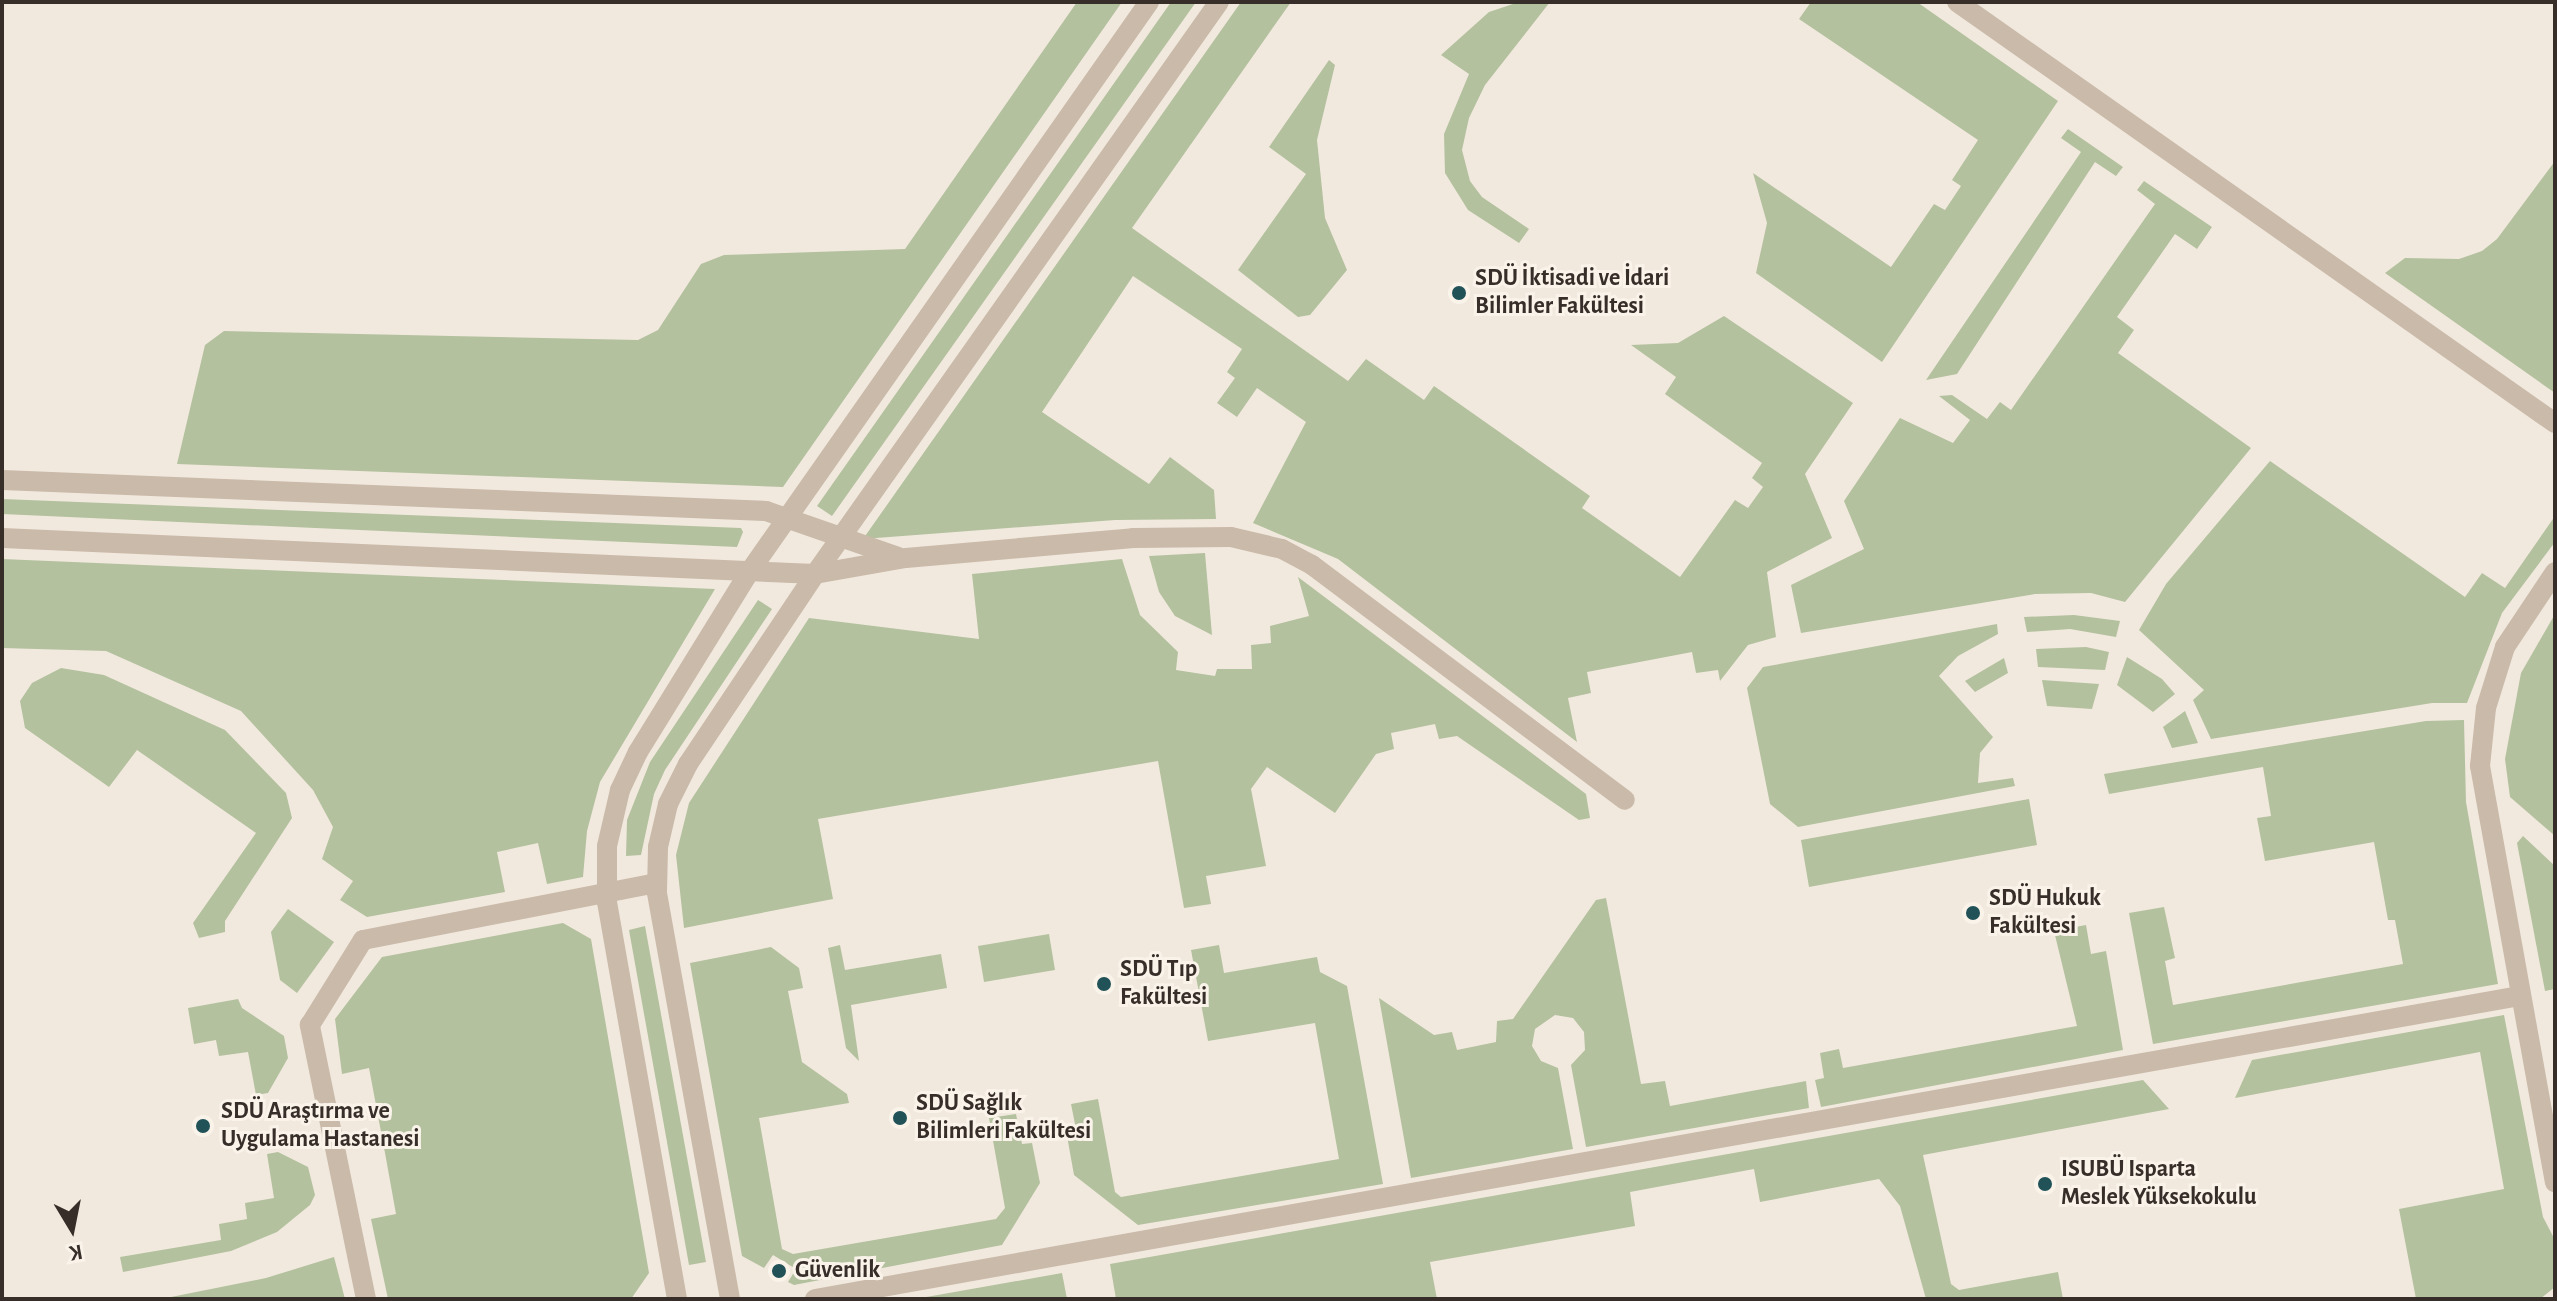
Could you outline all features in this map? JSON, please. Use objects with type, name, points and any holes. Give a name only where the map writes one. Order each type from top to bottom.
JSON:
[{"type":"street","points":[[677,1299],[606,893],[609,832],[625,777],[750,571],[1149,2]]},
{"type":"street","points":[[730,1299],[657,883],[659,836],[677,784],[815,574],[1219,2]]},
{"type":"street","points":[[1957,2],[2555,423]]},
{"type":"street","points":[[2,480],[789,516],[841,538],[906,558]]},
{"type":"street","points":[[2,538],[815,574],[906,558],[1171,536],[1231,537],[1282,549],[1326,575],[1625,800]]},
{"type":"street","points":[[2555,572],[2505,647],[2481,738],[2482,791],[2555,1182]]},
{"type":"street","points":[[366,1299],[310,1025],[363,940],[657,883]]},
{"type":"street","points":[[815,1299],[2520,996]]},
{"type":"green space","points":[[1077,2],[1122,2],[783,487],[177,464],[205,345],[224,331],[638,340],[658,330],[701,264],[724,255],[905,249]]},
{"type":"green space","points":[[1171,2],[1196,2],[832,516],[817,506]]},
{"type":"green space","points":[[1241,2],[1291,2],[1132,228],[1348,381],[1366,359],[1424,400],[1434,386],[1590,496],[1582,508],[1680,577],[1735,500],[1748,508],[1763,487],[1752,478],[1762,463],[1665,394],[1676,377],[1631,345],[1678,343],[1724,316],[1853,403],[1805,474],[1832,538],[1767,572],[1776,637],[1748,645],[1720,681],[1718,670],[1696,673],[1692,652],[1587,672],[1591,693],[1568,698],[1577,742],[1338,559],[1253,523],[1306,422],[1257,388],[1237,417],[1217,403],[1235,378],[1227,372],[1242,349],[1133,276],[1042,412],[1149,484],[1170,457],[1214,490],[1216,519],[1115,520],[863,539]]},
{"type":"green space","points":[[1519,2],[1550,2],[1485,85],[1469,118],[1462,150],[1470,181],[1482,197],[1529,229],[1519,243],[1468,210],[1445,173],[1444,134],[1469,74],[1441,55],[1489,12]]},
{"type":"green space","points":[[1811,2],[1917,2],[2058,101],[1882,362],[1756,273],[1767,223],[1753,173],[1891,267],[1934,204],[1945,210],[1961,186],[1952,180],[1978,140],[1799,19]]},
{"type":"green space","points":[[1329,60],[1335,65],[1317,140],[1325,218],[1347,270],[1310,315],[1298,317],[1238,270],[1306,174],[1269,147]]},
{"type":"green space","points":[[2068,129],[2123,167],[2116,176],[2095,162],[1957,374],[1926,380],[2081,152],[2061,138]]},
{"type":"green space","points":[[2555,161],[2555,393],[2385,273],[2405,258],[2459,259],[2482,251],[2497,239]]},
{"type":"green space","points":[[2144,181],[2212,227],[2197,249],[2175,234],[2117,317],[2134,330],[2118,353],[2251,448],[2125,602],[2091,593],[2035,594],[1801,633],[1791,585],[1864,549],[1844,501],[1900,418],[1953,443],[1970,420],[1939,396],[1952,395],[1987,419],[2000,402],[2011,410],[2155,204],[2137,190]]},
{"type":"green space","points":[[2270,461],[2465,597],[2482,573],[2505,588],[2555,516],[2555,542],[2502,613],[2467,703],[2432,703],[2211,739],[2193,700],[2204,690],[2139,630],[2166,584]]},
{"type":"green space","points":[[2,499],[741,528],[743,532],[737,547],[2,514]]},
{"type":"green space","points":[[1205,553],[1212,635],[1175,616],[1159,592],[1149,556]]},
{"type":"green space","points":[[2,559],[715,589],[600,782],[587,831],[583,877],[547,884],[538,843],[497,852],[505,892],[367,917],[340,900],[353,881],[322,859],[333,827],[313,790],[241,711],[106,651],[2,648]]},
{"type":"green space","points":[[1122,559],[1140,615],[1178,652],[1176,670],[1215,676],[1217,669],[1252,669],[1251,645],[1271,643],[1270,626],[1309,616],[1298,577],[1586,794],[1590,818],[1579,820],[1457,736],[1439,739],[1435,724],[1391,733],[1394,749],[1376,754],[1335,813],[1267,767],[1251,789],[1266,866],[1206,876],[1211,904],[1184,908],[1158,761],[818,819],[833,899],[684,928],[676,855],[689,803],[809,618],[979,639],[972,574]]},
{"type":"green space","points":[[758,600],[772,609],[665,770],[654,794],[641,855],[626,856],[627,820],[650,762]]},
{"type":"green space","points":[[2555,614],[2555,836],[2510,797],[2505,759],[2521,673]]},
{"type":"green space","points":[[2074,615],[2120,621],[2116,637],[2070,629],[2027,632],[2024,617]]},
{"type":"green space","points":[[1997,624],[1998,634],[1958,656],[1939,676],[1993,737],[1980,753],[1978,783],[2013,778],[2015,786],[1798,827],[1770,804],[1747,688],[1763,667]]},
{"type":"green space","points":[[2086,647],[2109,652],[2105,670],[2038,667],[2036,649]]},
{"type":"green space","points":[[2127,657],[2162,679],[2175,694],[2153,712],[2117,685]]},
{"type":"green space","points":[[2004,658],[2008,673],[1975,692],[1965,681]]},
{"type":"green space","points":[[61,668],[104,675],[225,730],[286,793],[292,818],[225,921],[225,932],[199,938],[193,923],[256,833],[137,750],[109,787],[25,728],[20,701],[32,683]]},
{"type":"green space","points":[[2042,680],[2099,684],[2092,709],[2047,706]]},
{"type":"green space","points":[[2185,711],[2198,743],[2172,748],[2163,727]]},
{"type":"green space","points":[[2464,720],[2466,802],[2498,984],[2153,1044],[2129,913],[2164,907],[2175,958],[2165,961],[2173,1005],[2403,964],[2395,920],[2388,920],[2374,842],[2265,861],[2257,818],[2271,816],[2263,767],[2109,794],[2104,774],[2426,721]]},
{"type":"green space","points":[[2029,799],[2037,845],[1809,887],[1801,840]]},
{"type":"green space","points":[[2523,836],[2555,866],[2555,989],[2545,991],[2517,843]]},
{"type":"green space","points":[[1606,898],[1641,1084],[1665,1081],[1670,1106],[1806,1081],[1809,1108],[1586,1147],[1571,1065],[1585,1050],[1584,1032],[1573,1018],[1555,1015],[1535,1029],[1532,1046],[1541,1061],[1558,1068],[1573,1149],[1411,1178],[1379,998],[1434,1035],[1452,1032],[1457,1050],[1496,1042],[1497,1021],[1513,1019],[1596,900]]},
{"type":"green space","points":[[288,909],[334,942],[297,993],[280,980],[271,932]]},
{"type":"green space","points":[[563,923],[591,939],[649,1273],[631,1299],[388,1299],[371,1219],[396,1214],[369,1068],[342,1074],[335,1019],[382,957]]},
{"type":"green space","points":[[2086,925],[2091,954],[2106,951],[2123,1050],[1821,1107],[1815,1080],[1824,1078],[1820,1053],[1839,1049],[1843,1068],[2077,1026],[2054,931]]},
{"type":"green space","points":[[645,926],[706,1262],[689,1265],[629,930]]},
{"type":"green space","points":[[1049,934],[1055,970],[984,982],[978,946]]},
{"type":"green space","points":[[840,945],[845,970],[941,954],[947,988],[851,1005],[859,1061],[846,1048],[828,948]]},
{"type":"green space","points":[[1219,945],[1224,973],[1317,957],[1320,972],[1347,986],[1383,1184],[1138,1225],[1074,1175],[1067,1136],[1077,1134],[1071,1104],[1098,1099],[1115,1192],[1121,1197],[1339,1159],[1315,1023],[1208,1041],[1191,950]]},
{"type":"green space","points":[[771,947],[799,968],[803,988],[788,991],[802,1062],[847,1094],[849,1103],[759,1118],[782,1249],[793,1254],[996,1219],[1005,1208],[989,1118],[1016,1114],[1022,1144],[1032,1143],[1040,1183],[1002,1245],[794,1285],[788,1282],[796,1269],[773,1255],[764,1268],[742,1256],[690,963]]},
{"type":"green space","points":[[238,999],[242,1008],[284,1036],[288,1058],[268,1093],[256,1095],[248,1052],[219,1056],[216,1040],[194,1044],[188,1008]]},
{"type":"green space","points":[[2504,1015],[2543,1217],[2555,1240],[2555,1287],[2540,1299],[2416,1299],[2399,1209],[2504,1189],[2480,1052],[2235,1098],[2252,1060]]},
{"type":"green space","points":[[2143,1080],[2169,1109],[1923,1155],[1951,1284],[1959,1290],[2058,1272],[2063,1299],[1926,1299],[1900,1206],[1879,1179],[1760,1202],[1754,1169],[1630,1192],[1635,1226],[1430,1262],[1437,1299],[1116,1299],[1110,1264]]},
{"type":"green space","points":[[278,1152],[308,1167],[315,1195],[310,1205],[277,1232],[231,1251],[123,1272],[120,1257],[221,1240],[219,1224],[247,1219],[245,1203],[274,1198],[267,1154]]},
{"type":"green space","points":[[334,1257],[345,1299],[161,1299],[266,1278]]},
{"type":"green space","points":[[1062,1273],[1067,1299],[915,1299]]},
{"type":"place","name":"SDÜ İktisadi ve İdari Bilimler Fakültesi","points":[[1459,293]]},
{"type":"place","name":"SDÜ Hukuk Fakültesi","points":[[1973,913]]},
{"type":"place","name":"SDÜ Tıp Fakültesi","points":[[1104,984]]},
{"type":"place","name":"SDÜ Sağlık Bilimleri Fakültesi","points":[[900,1118]]},
{"type":"place","name":"SDÜ Araştırma ve Uygulama Hastanesi","points":[[203,1126]]},
{"type":"place","name":"ISUBÜ Isparta Meslek Yüksekokulu","points":[[2045,1184]]},
{"type":"place","name":"Güvenlik","points":[[779,1271]]}]
